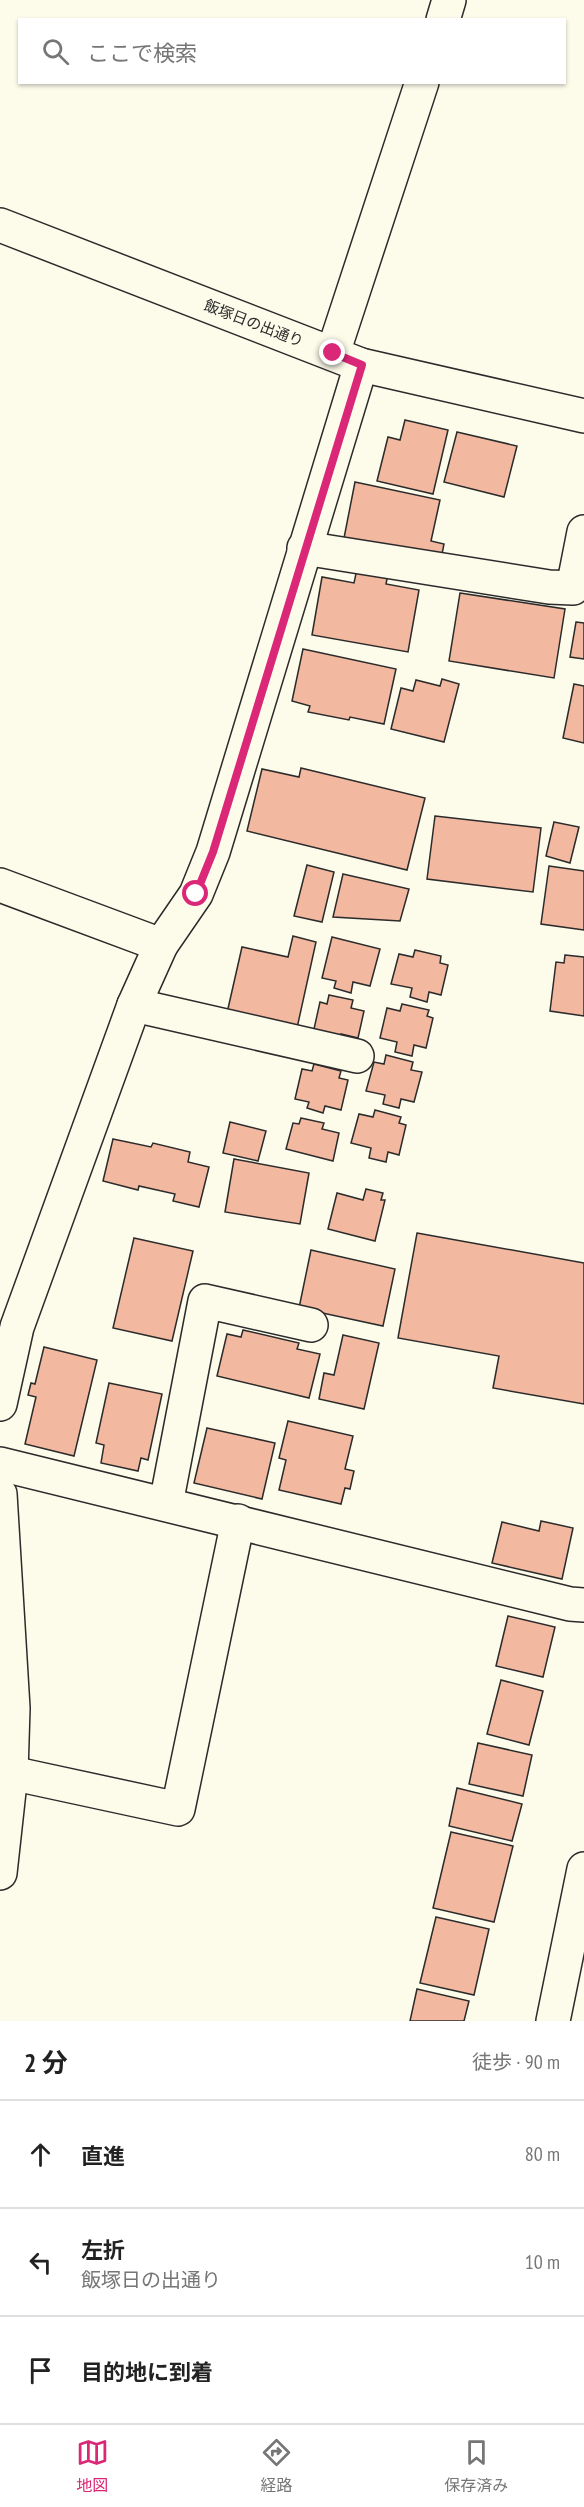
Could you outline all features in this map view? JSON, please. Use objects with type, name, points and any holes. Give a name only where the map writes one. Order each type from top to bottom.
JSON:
[{"type":"street","points":[[443,18],[449,0]]},
{"type":"street","points":[[0,1404],[17,1327],[134,1005],[161,945],[196,894],[213,852],[304,548],[347,359],[421,84]]},
{"type":"street","name":"飯塚日の出通り","points":[[0,225],[347,359],[584,416]]},
{"type":"street","points":[[304,548],[549,587],[573,588],[584,532]]},
{"type":"street","points":[[0,885],[161,945]]},
{"type":"street","points":[[134,1005],[357,1056]]},
{"type":"street","points":[[166,1504],[205,1301],[310,1325]]},
{"type":"street","points":[[0,1464],[570,1604],[584,1605]]},
{"type":"street","points":[[0,1494],[13,1708],[11,1773],[0,1873]]},
{"type":"street","points":[[11,1773],[178,1809],[238,1521]]},
{"type":"street","points":[[553,2021],[584,1869]]},
{"type":"building","points":[[405,420],[448,430],[433,494],[377,481],[388,437],[400,440]]},
{"type":"building","points":[[457,432],[517,446],[504,497],[444,482]]},
{"type":"building","points":[[355,482],[440,500],[431,541],[444,544],[441,559],[344,538]]},
{"type":"building","points":[[357,569],[388,574],[386,584],[419,590],[408,652],[312,635],[322,577],[354,583]]},
{"type":"building","points":[[460,593],[565,609],[554,678],[449,661]]},
{"type":"building","points":[[576,622],[584,623],[584,659],[570,657]]},
{"type":"building","points":[[303,649],[396,669],[384,724],[308,712],[310,706],[292,701]]},
{"type":"building","points":[[442,679],[459,684],[444,742],[391,729],[401,688],[413,691],[416,680],[440,686]]},
{"type":"building","points":[[574,684],[584,686],[584,743],[563,738]]},
{"type":"building","points":[[301,768],[425,798],[407,870],[247,831],[262,769],[299,777]]},
{"type":"building","points":[[435,816],[541,828],[533,892],[427,879]]},
{"type":"building","points":[[554,822],[579,827],[570,863],[546,856]]},
{"type":"building","points":[[307,865],[334,872],[322,922],[294,916]]},
{"type":"building","points":[[549,866],[584,871],[584,930],[541,924]]},
{"type":"building","points":[[343,874],[409,889],[400,921],[333,917]]},
{"type":"building","points":[[293,936],[316,942],[297,1028],[227,1013],[242,947],[288,957]]},
{"type":"building","points":[[332,937],[380,949],[370,986],[353,982],[351,993],[334,988],[336,981],[322,978]]},
{"type":"building","points":[[415,950],[441,956],[440,963],[448,965],[441,995],[429,992],[427,1002],[410,997],[412,988],[391,984],[399,954],[413,957]]},
{"type":"building","points":[[565,955],[584,957],[584,1016],[550,1011],[556,962],[564,963]]},
{"type":"building","points":[[329,995],[353,1000],[351,1008],[364,1011],[358,1038],[341,1034],[340,1039],[314,1029],[320,1002],[327,1004]]},
{"type":"building","points":[[402,1004],[429,1010],[427,1016],[433,1018],[426,1048],[414,1045],[412,1056],[395,1052],[397,1042],[380,1038],[387,1008],[400,1011]]},
{"type":"building","points":[[386,1055],[413,1062],[411,1070],[422,1072],[414,1102],[401,1099],[399,1108],[383,1104],[385,1095],[366,1091],[374,1062],[384,1064]]},
{"type":"building","points":[[314,1064],[341,1071],[339,1078],[348,1080],[341,1110],[325,1106],[323,1113],[307,1108],[309,1102],[295,1099],[302,1069],[312,1071]]},
{"type":"building","points":[[375,1110],[401,1117],[399,1123],[406,1125],[399,1155],[388,1152],[386,1162],[369,1158],[371,1148],[351,1143],[359,1114],[373,1117]]},
{"type":"building","points":[[301,1118],[324,1123],[322,1129],[339,1133],[333,1161],[286,1149],[293,1123],[299,1124]]},
{"type":"building","points":[[230,1122],[266,1131],[258,1161],[223,1153]]},
{"type":"building","points":[[113,1139],[151,1147],[153,1143],[190,1152],[188,1162],[209,1167],[199,1207],[173,1201],[175,1194],[139,1186],[138,1190],[103,1181]]},
{"type":"building","points":[[234,1159],[309,1173],[300,1224],[225,1212]]},
{"type":"building","points":[[366,1189],[383,1193],[381,1200],[385,1200],[375,1241],[328,1229],[337,1193],[363,1200]]},
{"type":"building","points":[[417,1233],[584,1263],[584,1404],[493,1388],[499,1356],[398,1338]]},
{"type":"building","points":[[134,1238],[193,1251],[172,1341],[113,1328]]},
{"type":"building","points":[[311,1250],[395,1269],[383,1326],[299,1308]]},
{"type":"building","points":[[243,1330],[299,1343],[297,1349],[320,1354],[309,1398],[217,1376],[227,1334],[241,1337]]},
{"type":"building","points":[[343,1335],[379,1343],[364,1409],[319,1399],[324,1373],[334,1375]]},
{"type":"building","points":[[44,1347],[97,1360],[74,1456],[25,1444],[36,1397],[28,1395],[31,1383],[35,1384]]},
{"type":"building","points":[[109,1383],[162,1394],[148,1460],[141,1458],[138,1471],[101,1463],[104,1445],[96,1443]]},
{"type":"building","points":[[288,1421],[353,1436],[345,1469],[354,1471],[350,1489],[345,1488],[341,1504],[279,1490],[286,1460],[279,1458]]},
{"type":"building","points":[[207,1428],[275,1443],[262,1499],[194,1483]]},
{"type":"building","points":[[541,1521],[573,1528],[562,1579],[492,1563],[502,1522],[539,1531]]},
{"type":"building","points":[[508,1616],[555,1627],[543,1677],[496,1666]]},
{"type":"building","points":[[501,1680],[543,1691],[529,1745],[487,1734]]},
{"type":"building","points":[[478,1743],[532,1755],[523,1796],[469,1784]]},
{"type":"building","points":[[457,1788],[522,1804],[512,1841],[449,1826]]},
{"type":"building","points":[[451,1832],[513,1846],[494,1922],[433,1908]]},
{"type":"building","points":[[436,1917],[489,1929],[474,1995],[420,1983]]},
{"type":"building","points":[[417,1989],[469,2001],[464,2021],[410,2021]]},
{"type":"route","points":[[196,894],[213,852],[304,548],[362,365],[333,353]]}]
